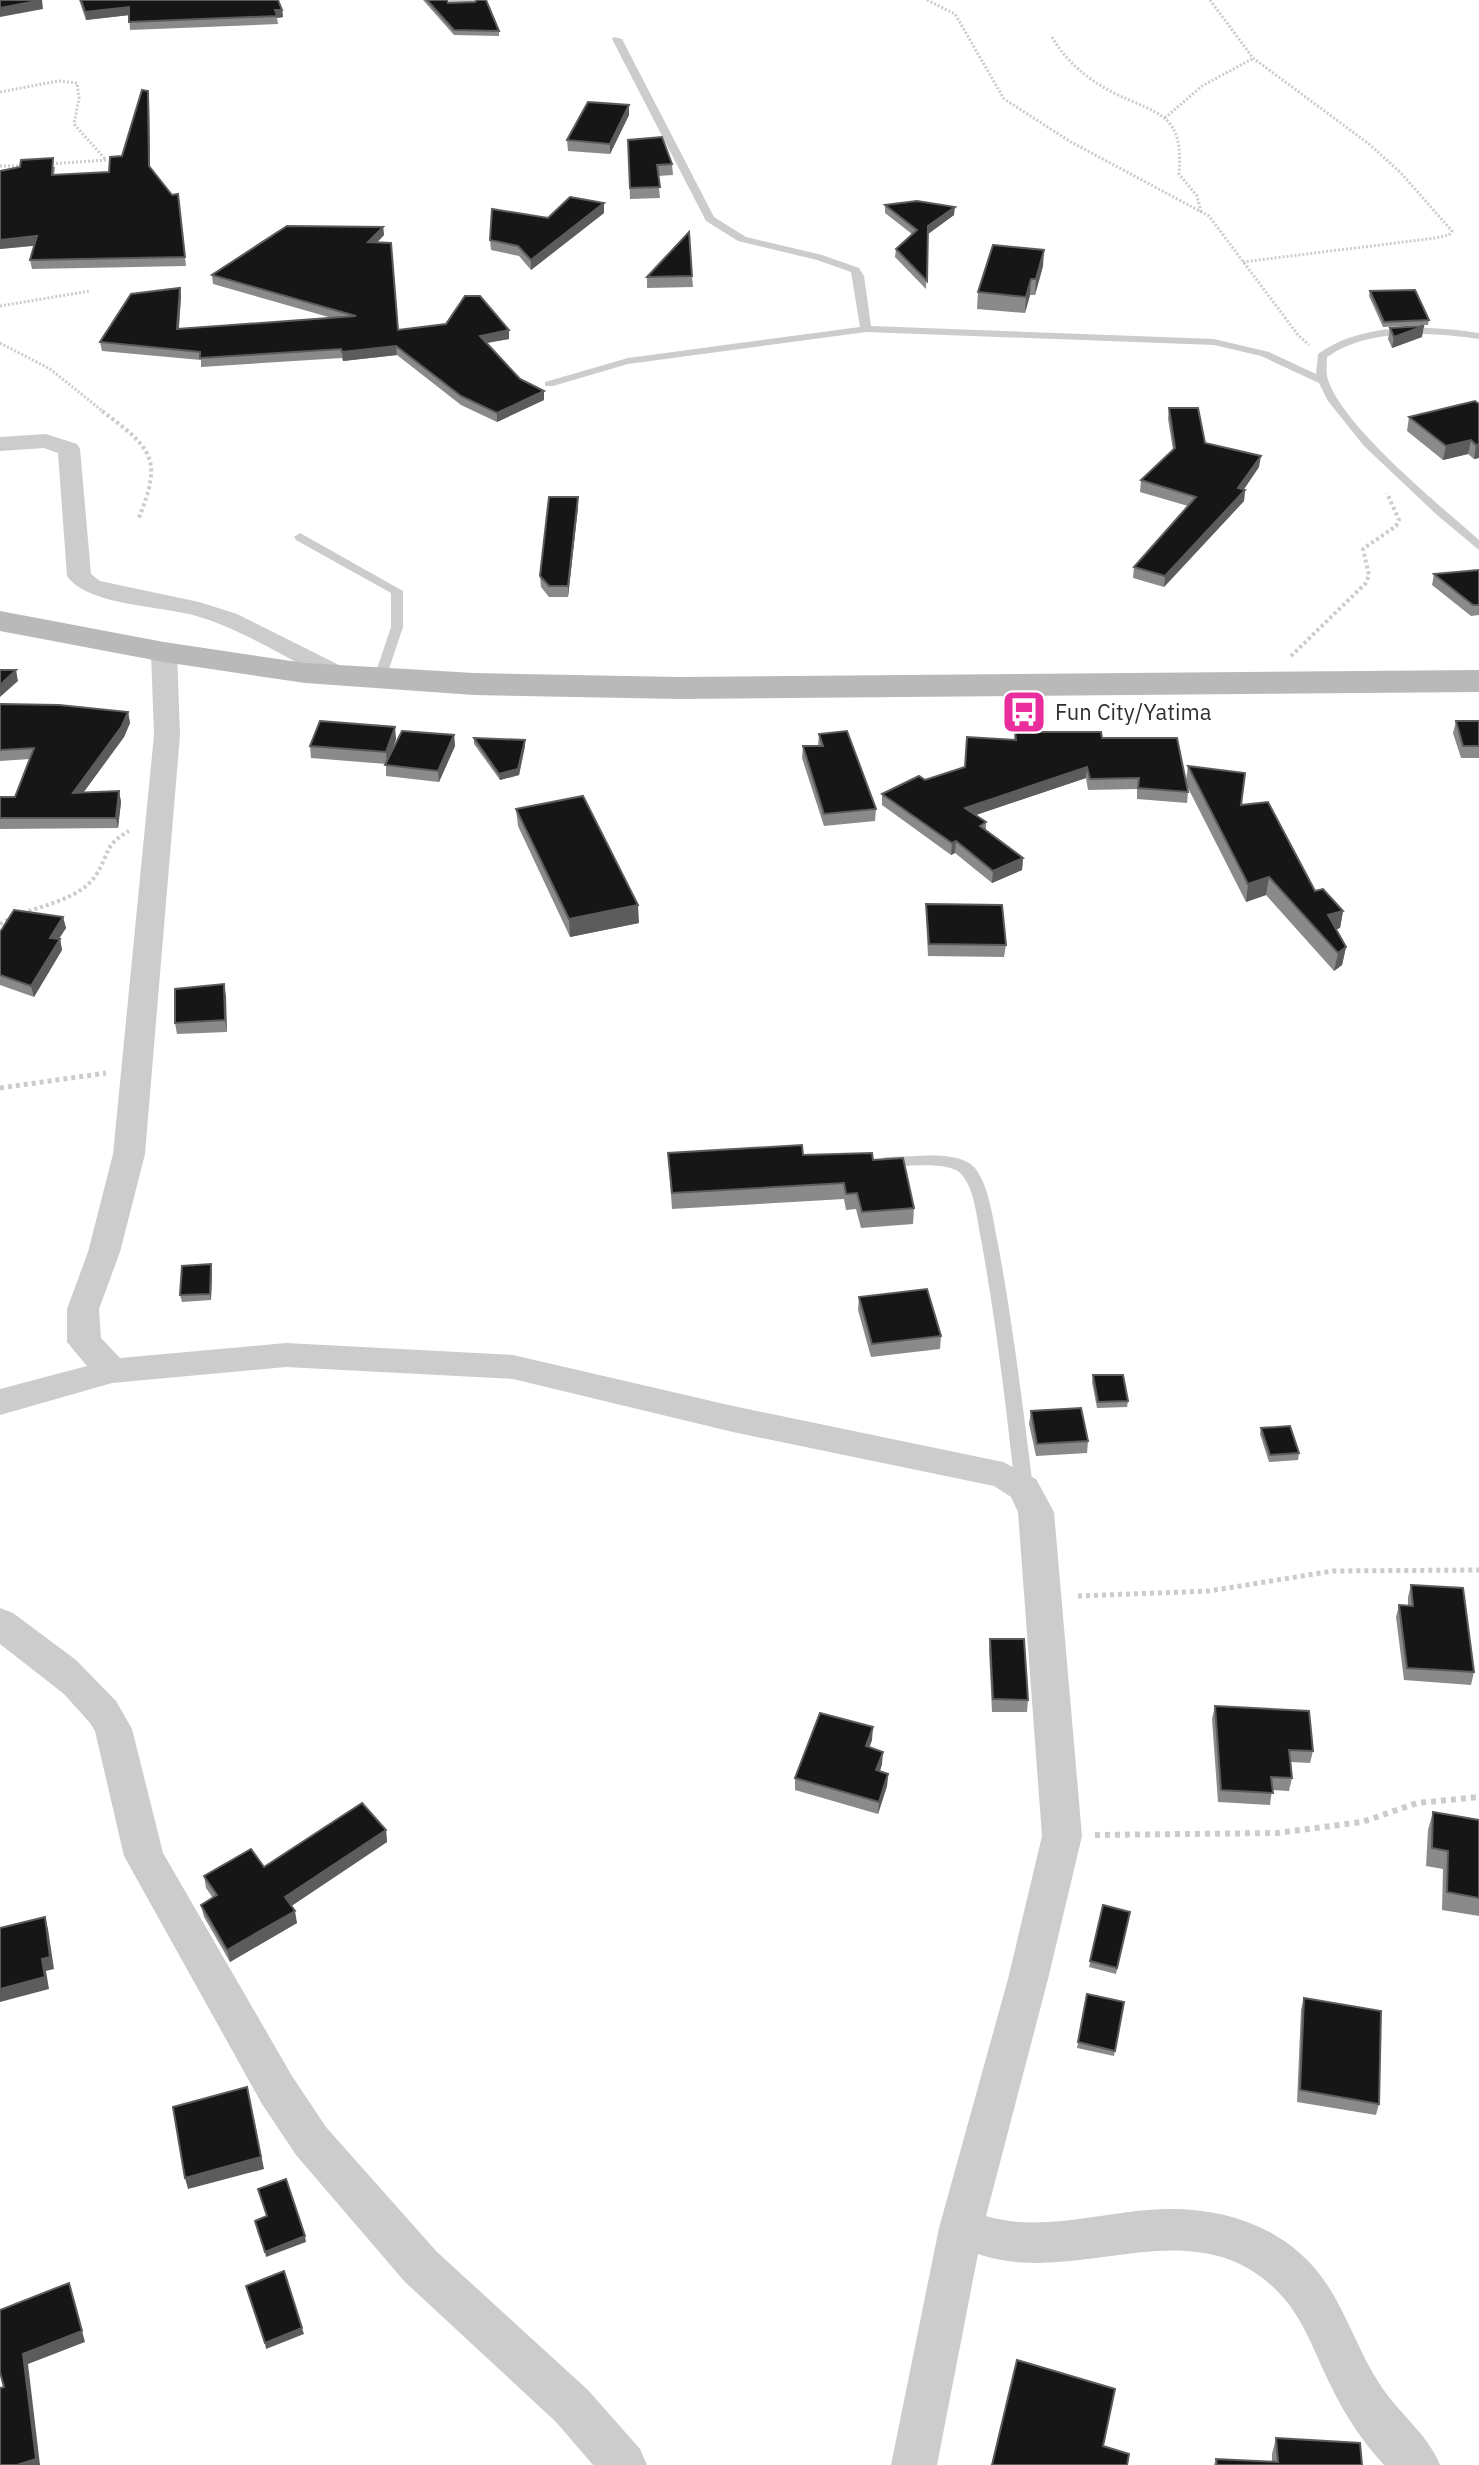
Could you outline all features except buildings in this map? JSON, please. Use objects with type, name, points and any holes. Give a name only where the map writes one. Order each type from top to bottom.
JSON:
[{"type":"main road","points":[[0,621],[164,652],[305,673],[474,684],[679,688],[1479,681]]},
{"type":"street","points":[[0,444],[46,441],[69,449],[79,576],[92,587],[213,614],[273,640],[336,673]]},
{"type":"street","points":[[112,1371],[84,1342],[83,1309],[104,1252],[129,1154],[167,735],[164,652]]},
{"type":"street","points":[[0,1402],[112,1371],[286,1355],[513,1367],[733,1419],[1003,1475],[1024,1488],[1036,1512],[1062,1836],[1024,1994],[961,2228],[913,2462]]},
{"type":"street","points":[[0,1623],[76,1681],[106,1714],[113,1729],[144,1856],[269,2076],[311,2141],[421,2267],[561,2396],[624,2465]]},
{"type":"street","points":[[961,2228],[1013,2243],[1087,2240],[1169,2228],[1208,2229],[1268,2252],[1297,2280],[1320,2316],[1353,2383],[1386,2434],[1417,2465]]},
{"type":"lane","points":[[617,39],[710,219],[730,233],[757,243],[817,257],[855,270],[859,276],[866,329]]},
{"type":"lane","points":[[549,384],[628,361],[866,329],[1214,342],[1265,354],[1323,381]]},
{"type":"lane","points":[[1479,336],[1440,331],[1369,337],[1333,347],[1322,356],[1323,381],[1345,415],[1384,457],[1479,546]]},
{"type":"lane","points":[[300,537],[397,591],[397,627],[380,678]]},
{"type":"lane","points":[[866,1162],[957,1162],[971,1172],[984,1222],[1005,1335],[1024,1488]]},
{"type":"path","points":[[927,0],[958,18],[1004,99],[1071,142],[1214,222],[1298,335],[1322,356]]},
{"type":"path","points":[[1210,0],[1253,58],[1369,144],[1401,173],[1452,231],[1447,236],[1435,238],[1243,262]]},
{"type":"path","points":[[1052,37],[1064,58],[1074,66],[1109,91],[1140,101],[1165,118],[1182,145],[1179,174],[1197,196],[1201,212]]},
{"type":"path","points":[[1165,118],[1202,86],[1253,58]]},
{"type":"path","points":[[0,92],[58,81],[77,83],[79,98],[74,124],[106,160],[48,164]]},
{"type":"path","points":[[0,166],[32,165]]},
{"type":"path","points":[[0,306],[90,291]]},
{"type":"path","points":[[0,343],[33,357],[64,376],[92,403],[131,432],[149,459],[154,476],[138,520]]},
{"type":"path","points":[[1265,683],[1366,583],[1369,575],[1363,549],[1399,523],[1385,489],[1384,457]]},
{"type":"path","points":[[0,924],[84,886],[95,876],[102,852],[115,838],[160,814]]},
{"type":"path","points":[[0,1088],[136,1069]]},
{"type":"path","points":[[1043,1597],[1209,1591],[1333,1571],[1479,1570]]},
{"type":"path","points":[[1062,1836],[1277,1833],[1362,1822],[1417,1803],[1479,1797]]},
{"type":"place","name":"Fun City/Yatima","points":[[1024,712]]}]
